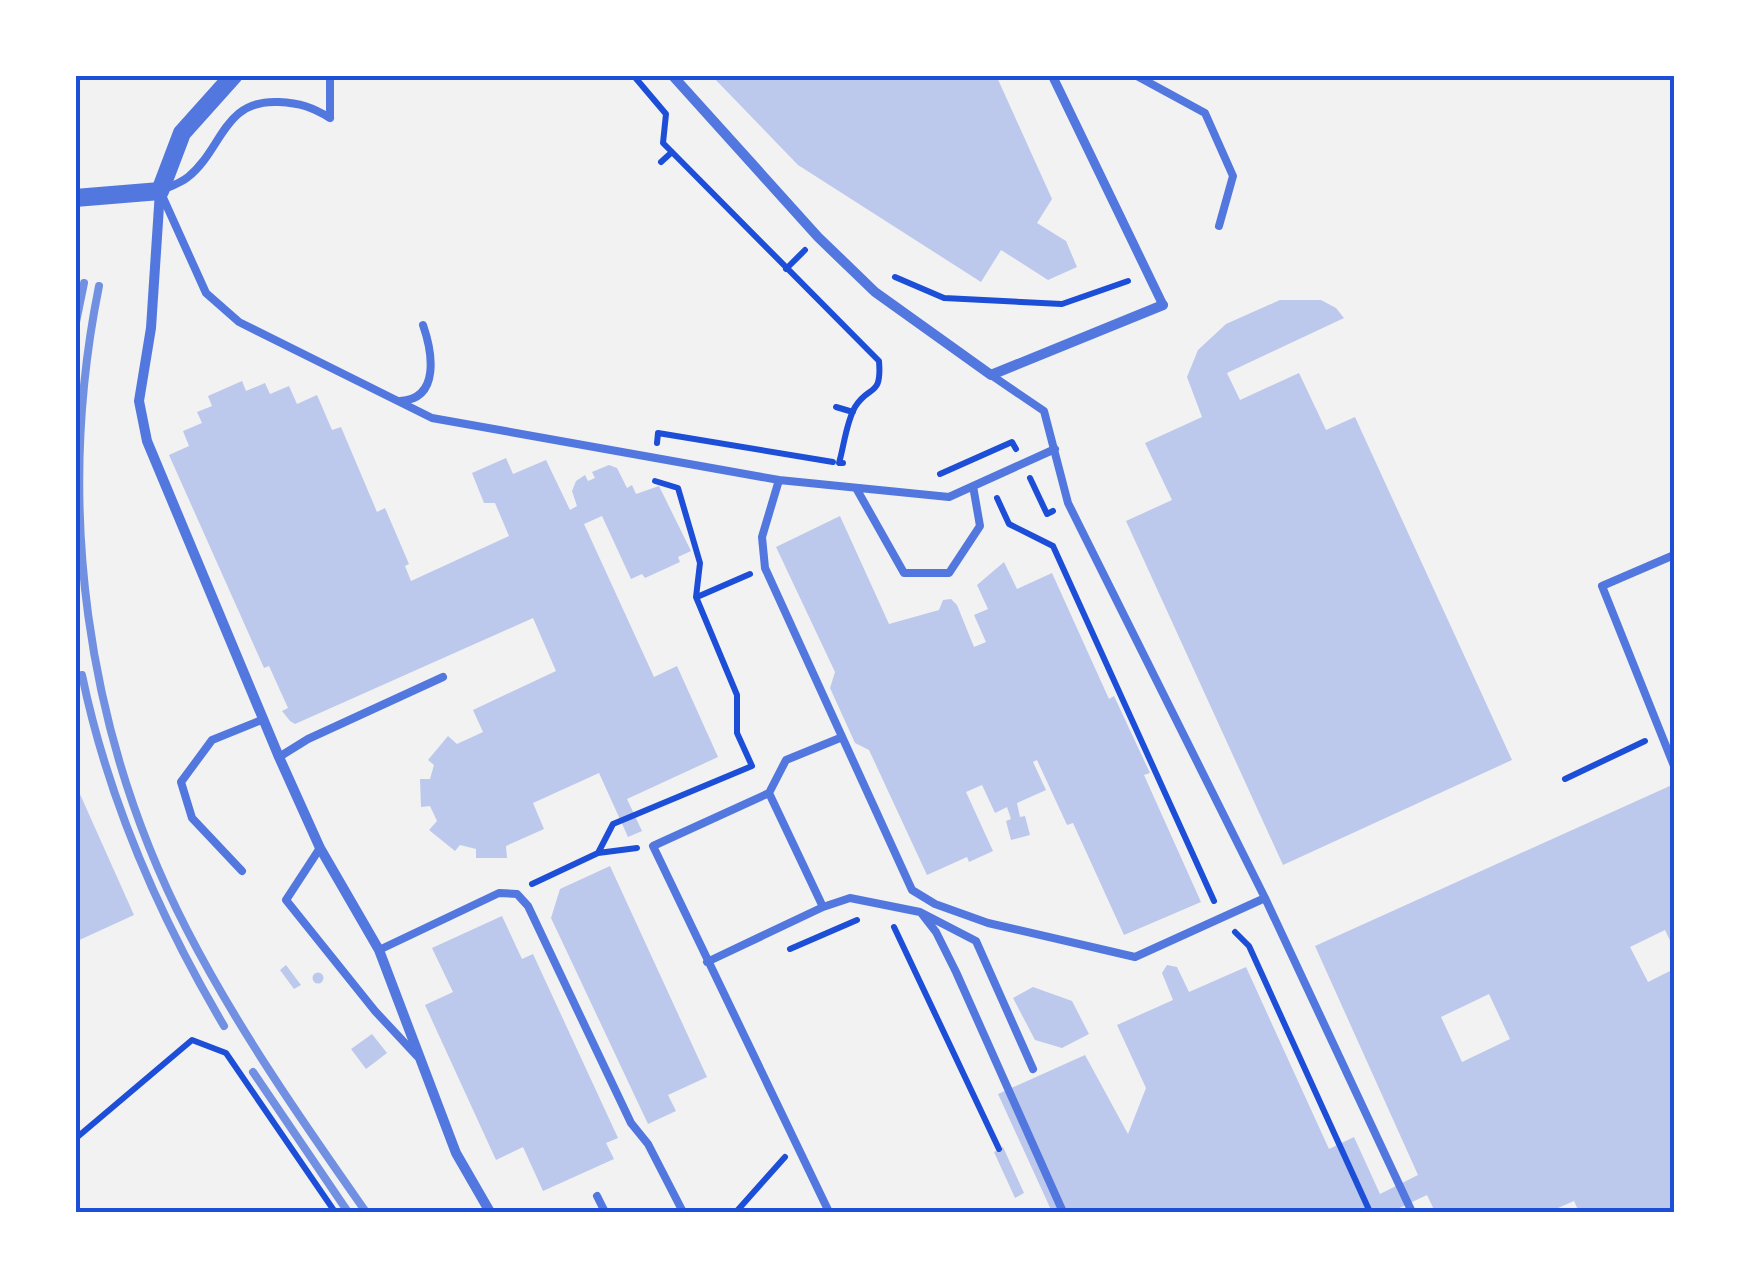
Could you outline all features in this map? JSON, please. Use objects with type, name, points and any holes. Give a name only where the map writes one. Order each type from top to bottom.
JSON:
[{"type":"street","points":[[234,75],[182,133],[160,192],[152,328],[139,401],[147,441],[279,757],[320,848],[380,950],[456,1153],[490,1212]]},
{"type":"street","points":[[672,75],[818,237],[875,292],[990,375],[1163,305],[1052,75]]},
{"type":"street","points":[[75,198],[160,192]]},
{"type":"lane","points":[[330,75],[330,118],[308,105],[268,102],[246,106],[230,121],[188,178],[160,192],[206,293],[240,322],[269,339],[432,418],[779,480],[949,497],[1055,449]]},
{"type":"lane","points":[[1135,75],[1204,113],[1233,176],[1219,226]]},
{"type":"lane","points":[[398,402],[408,401],[425,389],[432,352],[423,325]]},
{"type":"lane","points":[[990,375],[1044,411],[1068,503],[1266,898],[1412,1212]]},
{"type":"lane","points":[[779,480],[762,536],[764,568],[912,890],[935,904],[988,923],[1135,957],[1266,898]]},
{"type":"lane","points":[[856,488],[904,573],[934,573],[949,572],[980,526],[973,486]]},
{"type":"lane","points":[[1674,555],[1602,586],[1674,766]]},
{"type":"lane","points":[[279,757],[308,739],[443,677]]},
{"type":"lane","points":[[242,871],[192,818],[180,782],[212,740],[264,719]]},
{"type":"lane","points":[[828,1212],[654,846],[769,793],[786,760],[840,738]]},
{"type":"lane","points":[[769,793],[823,907]]},
{"type":"lane","points":[[320,848],[286,900],[375,1012],[420,1059]]},
{"type":"lane","points":[[380,950],[499,894],[517,894],[528,906],[631,1123],[648,1144],[683,1212]]},
{"type":"lane","points":[[707,962],[850,898],[920,912],[976,941],[1033,1069]]},
{"type":"lane","points":[[920,912],[936,932],[956,972],[1064,1212]]},
{"type":"lane","points":[[597,1196],[604,1212]]},
{"type":"path","points":[[633,75],[666,114],[664,143],[879,360],[880,378],[875,390],[855,406],[840,463]]},
{"type":"path","points":[[661,162],[672,152]]},
{"type":"path","points":[[786,269],[818,237]]},
{"type":"path","points":[[887,273],[944,298],[1062,304],[1149,274]]},
{"type":"path","points":[[836,407],[854,412]]},
{"type":"path","points":[[598,852],[613,824],[752,766],[737,732],[737,695],[696,597],[700,563],[684,504],[678,488],[650,480],[658,433],[859,466]]},
{"type":"path","points":[[938,475],[1012,442],[1047,514],[1068,503]]},
{"type":"path","points":[[989,479],[1009,524],[1053,546],[1221,918],[1249,946],[1370,1212]]},
{"type":"path","points":[[696,597],[764,568]]},
{"type":"path","points":[[1565,779],[1659,734]]},
{"type":"path","points":[[517,894],[598,852],[654,846]]},
{"type":"path","points":[[782,952],[864,917]]},
{"type":"path","points":[[891,921],[999,1150]]},
{"type":"path","points":[[75,1139],[192,1040],[226,1053],[336,1212]]},
{"type":"path","points":[[736,1212],[796,1144]]},
{"type":"building","points":[[711,75],[996,75],[1052,199],[1037,223],[1066,241],[1077,267],[1048,280],[1001,250],[981,282],[798,165]]},
{"type":"building","points":[[1280,300],[1321,300],[1344,318],[1227,373],[1240,400],[1299,373],[1326,430],[1355,417],[1512,760],[1283,865],[1126,521],[1172,500],[1145,443],[1202,417],[1187,377],[1198,350],[1226,324]]},
{"type":"building","points":[[242,381],[246,391],[265,383],[270,394],[289,386],[297,404],[317,395],[332,430],[341,427],[377,512],[385,508],[409,564],[405,566],[411,581],[509,536],[495,503],[484,503],[472,473],[506,458],[513,474],[546,460],[570,510],[577,506],[572,491],[576,481],[585,475],[588,481],[595,478],[592,472],[609,465],[617,468],[627,488],[632,485],[636,494],[659,486],[691,551],[678,557],[680,562],[645,578],[642,574],[631,579],[602,516],[584,524],[654,677],[677,666],[718,757],[627,799],[642,831],[628,837],[599,773],[533,803],[544,829],[506,846],[507,858],[476,858],[476,849],[460,845],[455,851],[429,830],[437,821],[430,806],[421,807],[420,779],[430,779],[434,765],[428,760],[448,736],[457,744],[483,732],[473,710],[556,671],[533,618],[295,724],[290,721],[282,711],[288,708],[269,666],[264,668],[169,455],[189,446],[183,431],[202,423],[197,412],[212,406],[208,396]]},
{"type":"building","points":[[840,516],[889,624],[939,610],[943,600],[951,599],[974,647],[986,642],[974,615],[988,609],[977,585],[1004,562],[1017,589],[1052,573],[1109,699],[1114,696],[1150,773],[1144,775],[1201,902],[1124,935],[1073,823],[1067,825],[1037,760],[1033,762],[1046,790],[1017,803],[1030,835],[1011,840],[1007,807],[995,813],[982,785],[966,792],[993,851],[969,862],[967,857],[927,875],[869,750],[855,743],[830,688],[835,672],[776,547]]},
{"type":"building","points":[[75,783],[134,915],[75,942]]},
{"type":"building","points":[[1672,785],[1674,949],[1665,930],[1630,947],[1648,982],[1674,969],[1674,1212],[1579,1212],[1574,1201],[1549,1212],[1435,1212],[1427,1195],[1391,1212],[1052,1212],[998,1094],[1085,1055],[1128,1134],[1146,1088],[1117,1025],[1173,1000],[1162,973],[1167,965],[1177,967],[1189,992],[1246,967],[1329,1149],[1354,1137],[1380,1194],[1418,1175],[1315,946]],"holes":[[[1489,994],[1510,1039],[1462,1062],[1441,1017]]]},
{"type":"building","points":[[610,866],[707,1077],[668,1095],[676,1111],[648,1124],[551,918],[560,889]]},
{"type":"building","points":[[502,916],[522,959],[533,954],[618,1138],[606,1143],[614,1159],[543,1191],[523,1147],[496,1160],[425,1005],[453,992],[432,948]]},
{"type":"building","points":[[286,965],[301,985],[294,989],[280,970]]},
{"type":"building","points":[[318,972],[324,978],[318,984],[312,978]]},
{"type":"building","points":[[1033,987],[1072,1001],[1089,1034],[1062,1048],[1035,1040],[1013,998]]},
{"type":"building","points":[[372,1034],[387,1053],[366,1069],[351,1049]]},
{"type":"building","points":[[1003,1147],[1024,1193],[1015,1198],[994,1152]]},
{"type":"railway","points":[[75,327],[84,283]]},
{"type":"railway","points":[[99,286],[86,368],[80,451],[81,533],[88,616],[103,697],[124,776],[152,854],[207,967],[272,1074],[366,1212]]},
{"type":"railway","points":[[82,675],[106,767],[138,856],[178,942],[224,1026]]},
{"type":"railway","points":[[253,1072],[348,1212]]}]
